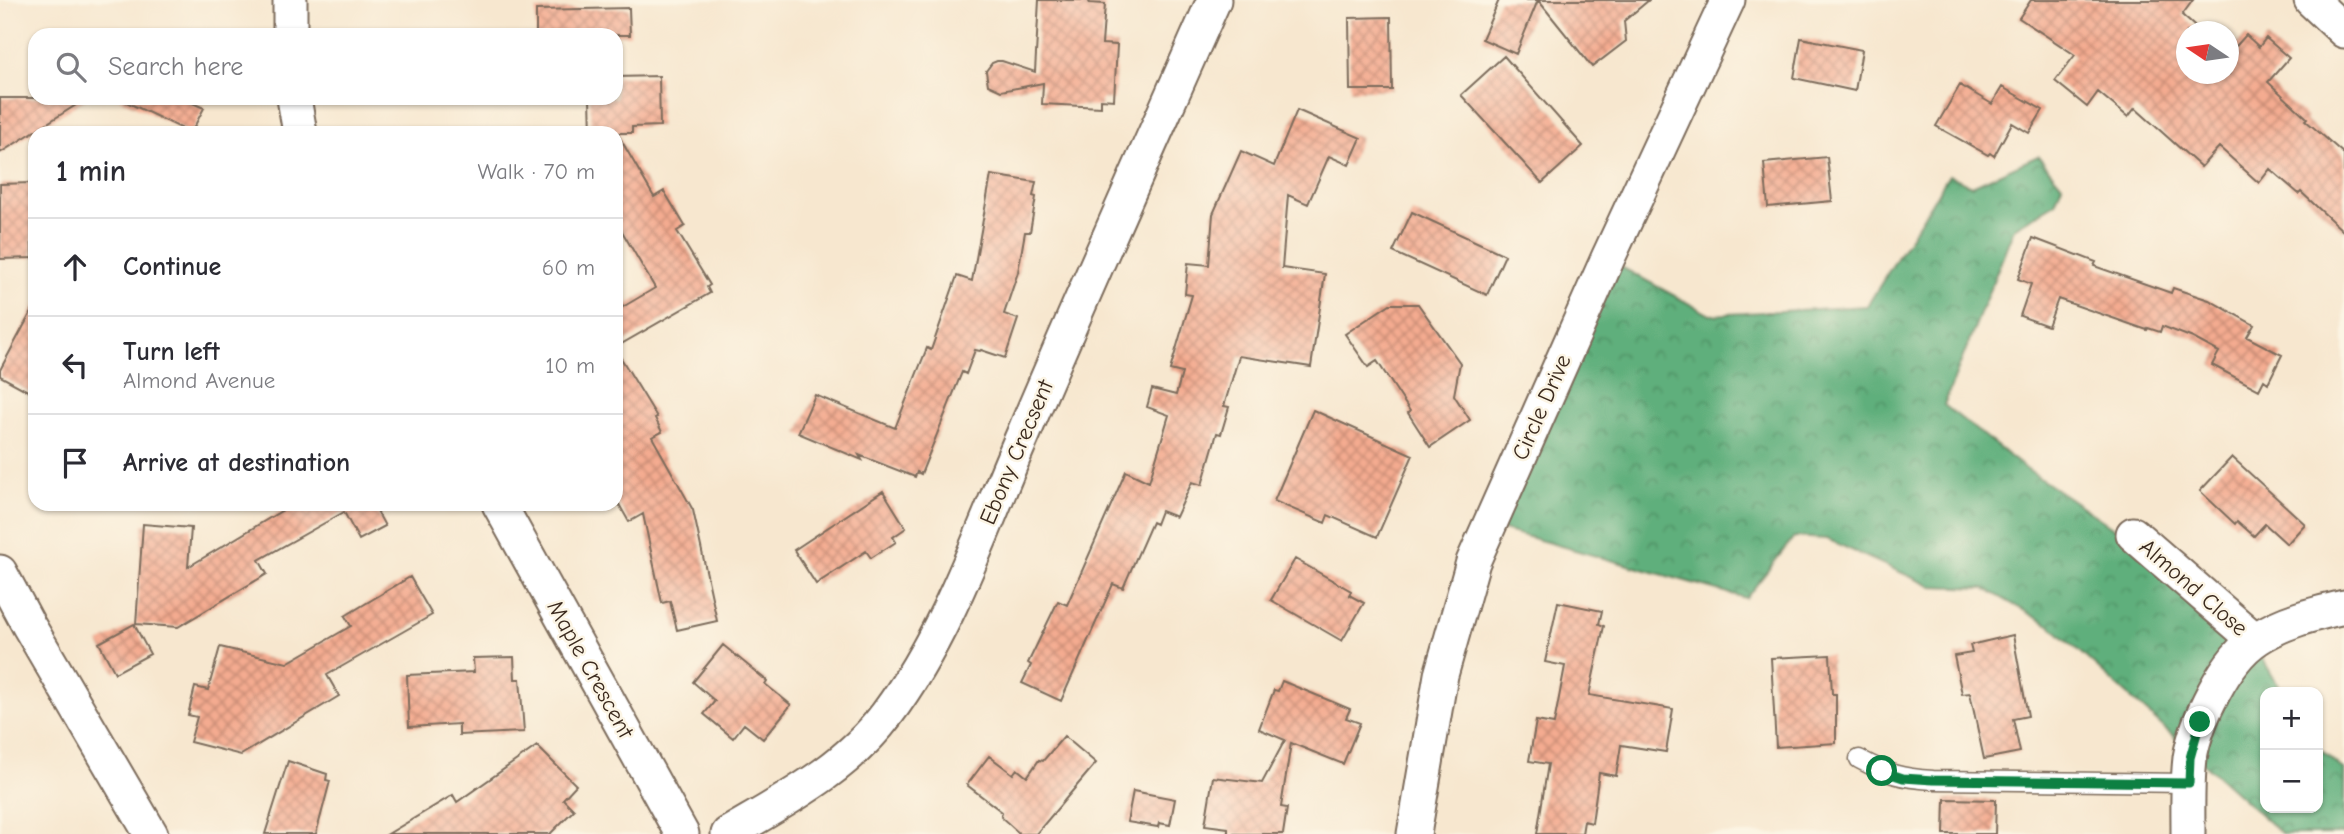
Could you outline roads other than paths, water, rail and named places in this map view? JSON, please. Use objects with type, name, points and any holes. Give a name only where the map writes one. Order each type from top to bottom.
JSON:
[{"type":"street","points":[[290,0],[290,28]]},
{"type":"street","name":"Ebony Crecsent","points":[[728,834],[821,779],[877,726],[909,681],[945,617],[1079,304],[1214,0]]},
{"type":"street","name":"Circle Drive","points":[[1414,834],[1441,675],[1473,562],[1608,258],[1728,0]]},
{"type":"street","points":[[2311,0],[2344,31]]},
{"type":"street","points":[[295,105],[299,126]]},
{"type":"street","name":"Maple Crescent","points":[[503,511],[682,834]]},
{"type":"street","name":"Almond Close","points":[[2133,534],[2255,639]]},
{"type":"street","points":[[0,572],[151,834]]},
{"type":"street","points":[[2188,834],[2190,758],[2200,722],[2236,658],[2255,639],[2282,625],[2344,607]]},
{"type":"lane","points":[[1859,759],[1903,778],[2189,783]]}]
